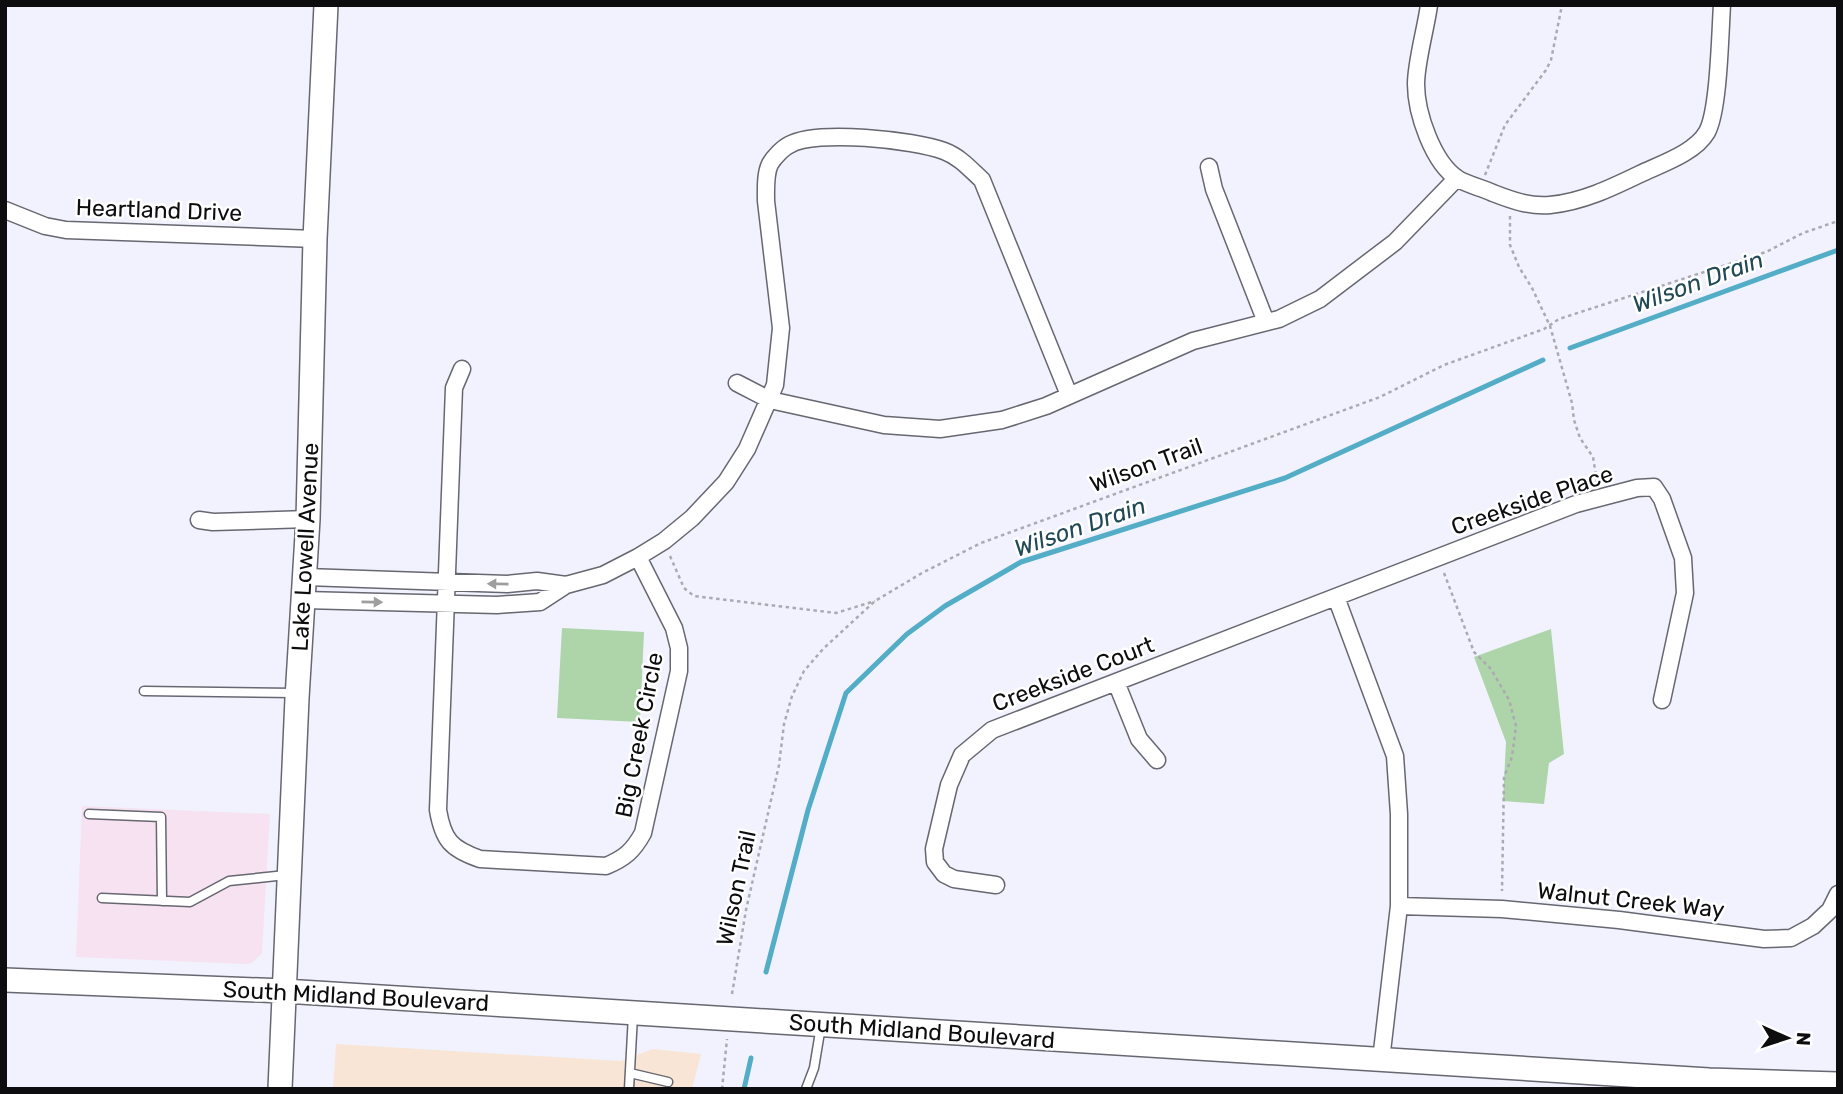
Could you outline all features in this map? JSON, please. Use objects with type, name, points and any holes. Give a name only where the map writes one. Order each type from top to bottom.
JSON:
[{"type":"main road","name":"Lake Lowell Avenue","points":[[280,1089],[297,693],[306,577],[315,239],[326,5]]},
{"type":"main road","name":"South Midland Boulevard","points":[[5,980],[284,991],[821,1023],[1709,1084],[1838,1084]]},
{"type":"street","points":[[1430,5],[1416,84],[1422,118],[1436,156],[1457,178],[1530,205],[1585,199],[1687,151],[1703,138],[1708,130],[1714,103],[1722,5]]},
{"type":"street","points":[[304,600],[513,605],[540,601],[566,585],[603,575],[638,557],[664,541],[692,518],[726,482],[747,450],[770,400],[778,366],[781,328],[766,201],[770,164],[791,143],[829,136],[907,142],[959,158],[982,180],[1069,396]]},
{"type":"street","points":[[1209,167],[1214,189],[1266,322]]},
{"type":"street","points":[[737,383],[770,400],[884,425],[940,429],[1002,420],[1046,406],[1193,341],[1279,319],[1320,299],[1395,242],[1457,178]]},
{"type":"street","name":"Heartland Drive","points":[[5,210],[45,226],[66,230],[315,239]]},
{"type":"street","name":"Big Creek Circle","points":[[462,369],[454,388],[439,810],[441,830],[451,845],[465,854],[480,859],[606,866],[622,859],[634,849],[643,833],[679,671],[680,648],[674,628],[638,557]]},
{"type":"street","name":"Creekside Place","points":[[1259,627],[1576,504],[1637,488],[1654,487],[1662,499],[1683,558],[1685,593],[1662,699]]},
{"type":"street","points":[[199,520],[212,522],[308,519]]},
{"type":"street","points":[[306,577],[448,583],[508,584],[537,581],[566,585]]},
{"type":"street","points":[[1336,597],[1395,756],[1399,814],[1399,906],[1381,1060]]},
{"type":"street","name":"Creekside Court","points":[[996,885],[954,879],[944,874],[935,862],[934,849],[948,785],[962,755],[992,730],[1259,627]]},
{"type":"street","points":[[1116,682],[1139,739],[1157,760]]},
{"type":"street","name":"Walnut Creek Way","points":[[1399,906],[1502,909],[1619,919],[1764,939],[1791,938],[1813,926],[1830,910],[1838,894]]},
{"type":"lane","points":[[144,691],[297,693]]},
{"type":"lane","points":[[89,814],[161,817],[162,901]]},
{"type":"lane","points":[[102,898],[190,902],[229,881],[289,875]]},
{"type":"lane","points":[[629,1089],[633,1013]]},
{"type":"lane","points":[[806,1089],[814,1068],[821,1023]]},
{"type":"lane","points":[[630,1073],[668,1082]]},
{"type":"path","points":[[1480,187],[1505,125],[1546,71],[1551,60],[1562,5]]},
{"type":"path","points":[[1514,200],[1509,217],[1510,245],[1550,326],[1572,403],[1574,420],[1580,438],[1593,457],[1600,499]]},
{"type":"path","name":"Wilson Trail","points":[[732,994],[746,910],[792,696],[804,671],[823,649],[875,601],[981,543],[1380,397],[1444,365],[1550,326],[1559,319],[1766,252],[1803,233],[1838,221]]},
{"type":"path","points":[[664,541],[684,587],[694,596],[835,613],[875,601]]},
{"type":"path","points":[[1440,556],[1444,575],[1474,652],[1491,669],[1509,700],[1517,726],[1517,738],[1504,777],[1502,909]]},
{"type":"path","points":[[722,1089],[728,1036]]},
{"type":"shaded area","points":[[82,806],[270,814],[262,953],[252,963],[245,964],[76,957]]},
{"type":"shaded area","points":[[336,1044],[621,1061],[653,1049],[701,1054],[692,1089],[333,1089]]},
{"type":"green space","points":[[562,628],[644,632],[640,722],[557,718]]},
{"type":"green space","points":[[1551,629],[1564,754],[1549,763],[1544,804],[1503,801],[1506,742],[1474,657]]},
{"type":"waterway","name":"Wilson Drain","points":[[1570,348],[1838,250]]},
{"type":"waterway","name":"Wilson Drain","points":[[766,972],[808,810],[846,693],[907,634],[945,606],[1021,562],[1285,478],[1543,360]]},
{"type":"waterway","name":"Wilson Drain","points":[[744,1089],[751,1058]]}]
